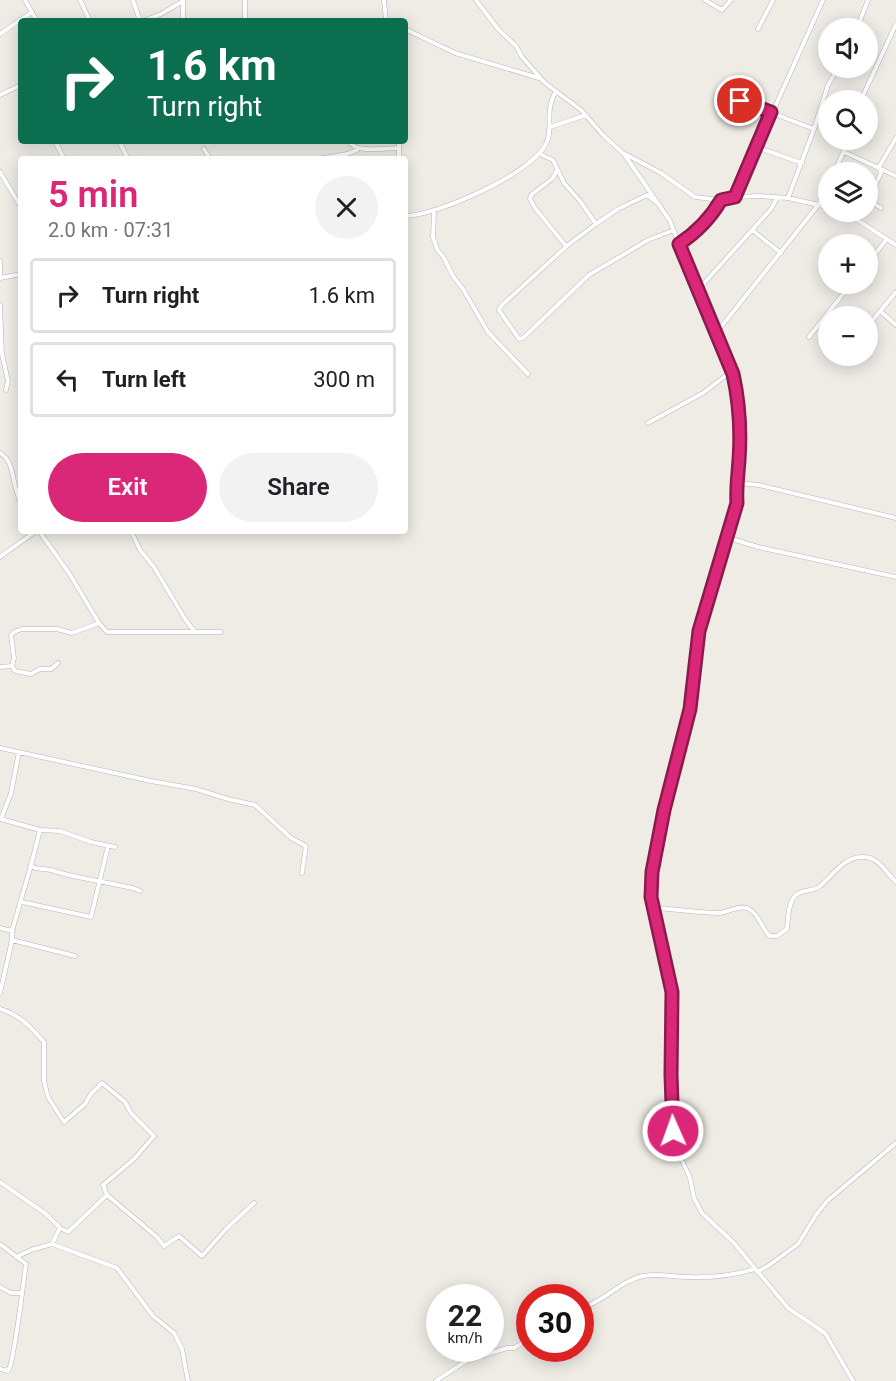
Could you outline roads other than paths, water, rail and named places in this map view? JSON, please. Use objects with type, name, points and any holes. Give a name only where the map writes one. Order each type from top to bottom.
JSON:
[{"type":"street","points":[[25,0],[35,18]]},
{"type":"street","points":[[80,0],[89,18]]},
{"type":"street","points":[[133,0],[141,18]]},
{"type":"street","points":[[150,18],[183,0]]},
{"type":"street","points":[[183,0],[183,18]]},
{"type":"street","points":[[245,0],[245,18]]},
{"type":"street","points":[[384,0],[387,18]]},
{"type":"street","points":[[476,0],[540,78],[586,115],[624,154],[660,205],[674,230],[697,291],[717,332],[732,371],[738,413],[737,503],[699,631],[690,709],[655,849],[651,897],[672,992],[673,1131],[676,1146],[690,1178],[698,1206],[734,1243],[788,1308],[825,1333],[853,1381]]},
{"type":"street","points":[[705,0],[724,10],[731,0]]},
{"type":"street","points":[[758,29],[773,0]]},
{"type":"street","points":[[735,197],[823,0]]},
{"type":"street","points":[[861,18],[868,0]]},
{"type":"street","points":[[23,18],[32,12]]},
{"type":"street","points":[[0,34],[18,22]]},
{"type":"street","points":[[866,90],[896,24]]},
{"type":"street","points":[[408,30],[455,53],[540,78]]},
{"type":"street","points":[[788,198],[832,78]]},
{"type":"street","points":[[0,95],[18,86]]},
{"type":"street","points":[[408,215],[434,211],[479,194],[527,165],[540,154],[547,143],[550,106],[556,91]]},
{"type":"street","points":[[740,101],[814,129]]},
{"type":"street","points":[[550,127],[586,115]]},
{"type":"street","points":[[881,208],[868,200],[881,173],[880,168],[896,138]]},
{"type":"street","points":[[350,144],[358,149]]},
{"type":"street","points":[[399,144],[399,156]]},
{"type":"street","points":[[756,147],[802,163]]},
{"type":"street","points":[[335,156],[358,149],[399,148]]},
{"type":"street","points":[[204,149],[208,156]]},
{"type":"street","points":[[839,162],[844,152],[896,176]]},
{"type":"street","points":[[540,154],[551,158],[564,183],[596,224]]},
{"type":"street","points":[[624,154],[661,173],[695,197],[721,200],[759,195],[818,204]]},
{"type":"street","points":[[557,169],[553,178],[531,195],[530,199],[566,246]]},
{"type":"street","points":[[0,172],[18,202]]},
{"type":"street","points":[[660,205],[647,195],[618,209],[566,246],[499,308],[507,323],[519,339],[523,338],[589,275],[648,240],[674,230]]},
{"type":"street","points":[[697,291],[771,209],[777,198]]},
{"type":"street","points":[[679,244],[695,233],[713,214],[721,200]]},
{"type":"street","points":[[717,332],[818,205]]},
{"type":"street","points":[[434,211],[433,237],[437,249],[488,333],[528,374]]},
{"type":"street","points":[[860,222],[896,245]]},
{"type":"street","points":[[752,230],[781,253]]},
{"type":"street","points":[[878,250],[887,239]]},
{"type":"street","points":[[0,261],[0,278],[18,275]]},
{"type":"street","points":[[878,313],[895,293]]},
{"type":"street","points":[[809,337],[843,294]]},
{"type":"street","points":[[0,305],[1,354],[8,381],[6,390]]},
{"type":"street","points":[[880,311],[896,325]]},
{"type":"street","points":[[648,423],[703,393],[732,371]]},
{"type":"street","points":[[0,453],[10,465],[14,488],[18,496]]},
{"type":"street","points":[[736,483],[759,485],[896,518]]},
{"type":"street","points":[[0,557],[34,534]]},
{"type":"street","points":[[40,534],[69,573],[99,624],[107,632],[221,632]]},
{"type":"street","points":[[132,534],[140,550],[154,567],[195,632]]},
{"type":"street","points":[[726,537],[758,547],[896,577]]},
{"type":"street","points":[[58,663],[51,669],[40,669],[31,674],[15,671],[12,666],[14,658],[11,635],[22,630],[57,629],[72,633],[99,624]]},
{"type":"street","points":[[0,667],[12,666]]},
{"type":"street","points":[[0,747],[196,789],[255,805],[291,838],[306,846],[302,873]]},
{"type":"street","points":[[19,752],[11,793],[0,820],[40,830],[60,831],[91,842],[115,847]]},
{"type":"street","points":[[0,993],[12,931],[22,902],[40,830]]},
{"type":"street","points":[[22,902],[91,917],[108,846]]},
{"type":"street","points":[[655,908],[722,913],[737,908],[746,908],[758,916],[763,930],[770,936],[777,936],[787,929],[790,905],[794,897],[802,891],[818,887],[839,866],[853,859],[864,857],[873,859],[896,882]]},
{"type":"street","points":[[31,865],[34,868],[140,891]]},
{"type":"street","points":[[0,928],[12,931]]},
{"type":"street","points":[[12,940],[75,956]]},
{"type":"street","points":[[0,1009],[12,1012],[29,1024],[44,1042],[44,1081],[48,1097],[64,1122],[86,1104],[91,1094],[102,1083],[125,1102],[131,1113],[154,1136],[134,1159],[103,1185],[107,1195],[157,1237],[164,1246],[179,1236],[202,1256],[254,1203]]},
{"type":"street","points":[[594,1303],[639,1277],[662,1275],[709,1277],[768,1266],[798,1244],[827,1201],[896,1143]]},
{"type":"street","points":[[0,1182],[68,1232],[107,1195]]},
{"type":"street","points":[[52,1244],[60,1228]]},
{"type":"street","points":[[0,1244],[26,1264],[18,1332],[10,1367],[8,1371],[0,1369]]},
{"type":"street","points":[[16,1257],[52,1244],[117,1268],[153,1316],[174,1333],[182,1349],[188,1381]]},
{"type":"street","points":[[0,1287],[11,1293],[21,1293]]},
{"type":"street","points":[[436,1381],[466,1361],[516,1347]]}]
